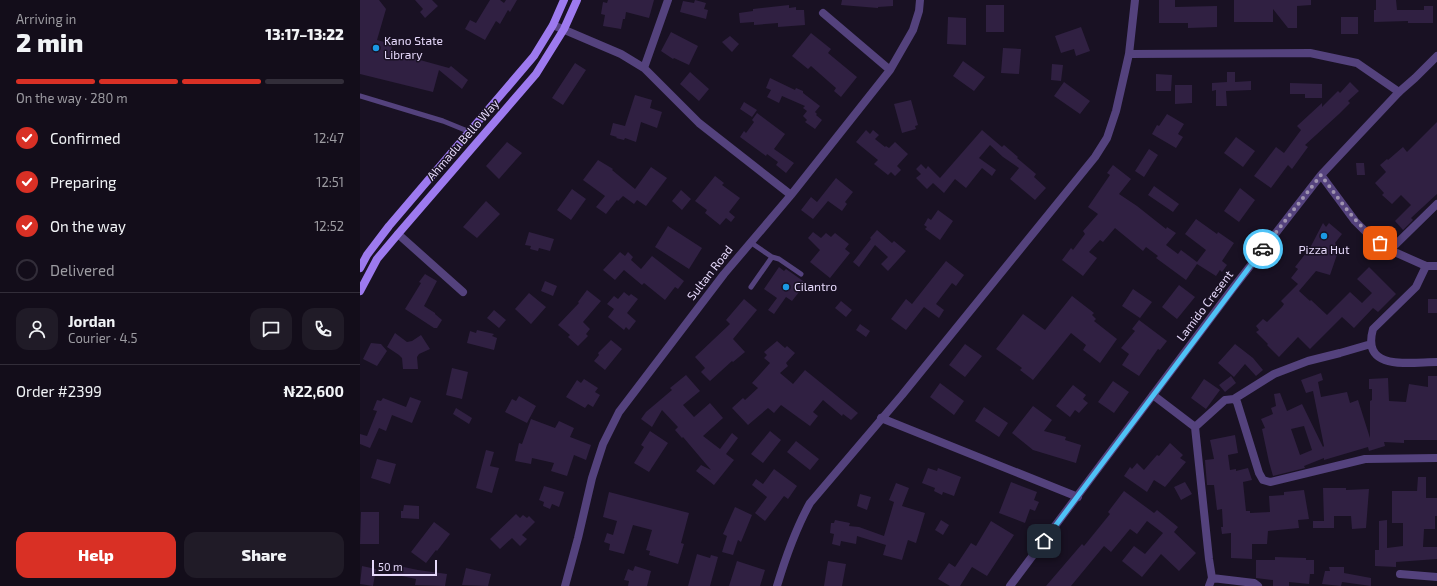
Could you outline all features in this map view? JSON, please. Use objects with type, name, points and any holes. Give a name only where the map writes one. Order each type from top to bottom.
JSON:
[{"type":"main road","name":"Ahmadu Bello Way","points":[[360,268],[367,255],[389,226],[534,56],[553,24],[564,0]]},
{"type":"main road","name":"Ahmadu Bello Way","points":[[360,291],[377,259],[536,74],[564,29],[577,0]]},
{"type":"street","points":[[644,68],[668,0]]},
{"type":"street","name":"Sultan Road","points":[[565,586],[592,478],[603,444],[619,412],[724,274],[791,195],[890,70],[913,30],[919,11],[920,0]]},
{"type":"street","points":[[776,586],[790,544],[810,503],[902,395],[1095,157],[1107,138],[1114,118],[1128,54],[1135,0]]},
{"type":"street","points":[[822,13],[890,70]]},
{"type":"street","points":[[553,24],[621,54],[644,68],[699,123],[791,195]]},
{"type":"street","points":[[1128,54],[1310,53],[1357,63],[1399,92]]},
{"type":"street","name":"Lamido Cresent","points":[[1010,586],[1233,288],[1321,175],[1399,92],[1437,56]]},
{"type":"street","points":[[1321,175],[1371,237],[1390,250],[1426,266],[1437,266]]},
{"type":"street","points":[[1390,250],[1437,204]]},
{"type":"street","points":[[398,234],[463,292]]},
{"type":"street","points":[[1426,266],[1416,287],[1373,329],[1370,339],[1372,350],[1379,359],[1395,362],[1437,362]]},
{"type":"street","points":[[1195,427],[1225,400],[1234,399],[1274,374],[1308,361],[1371,344]]},
{"type":"street","points":[[1153,395],[1195,427],[1211,582],[1254,583],[1258,586]]},
{"type":"street","points":[[1234,399],[1237,402],[1259,473],[1264,480],[1270,482],[1365,459],[1437,458]]},
{"type":"street","points":[[881,418],[1078,497]]},
{"type":"street","points":[[1400,574],[1437,577]]},
{"type":"lane","points":[[360,96],[443,121],[470,132]]},
{"type":"lane","points":[[750,242],[772,257],[779,258],[801,274]]},
{"type":"lane","points":[[751,287],[772,257]]},
{"type":"building","name":"Kano State Library","points":[[360,0],[379,0],[386,9],[377,40],[392,44],[391,52],[449,68],[451,66],[468,80],[462,89],[439,70],[433,92],[360,74]]},
{"type":"building","points":[[415,0],[432,0],[438,6],[425,18],[420,12],[423,9]]},
{"type":"building","points":[[490,0],[500,0],[504,3],[506,0],[517,0],[510,12],[508,10],[500,24],[496,21],[485,40],[465,29],[470,20],[476,23]]},
{"type":"building","points":[[608,0],[654,0],[649,18],[626,12],[621,29],[603,26],[605,15],[601,14],[603,2],[607,3]]},
{"type":"building","points":[[695,0],[706,3],[704,9],[708,10],[706,19],[680,12],[683,1],[694,3]]},
{"type":"building","points":[[842,0],[893,0],[893,6],[878,8],[841,5]]},
{"type":"building","points":[[1159,0],[1175,0],[1175,7],[1217,6],[1217,27],[1188,28],[1188,23],[1159,23]]},
{"type":"building","points":[[1234,0],[1311,0],[1311,5],[1297,6],[1297,28],[1288,28],[1273,9],[1273,22],[1234,22]]},
{"type":"building","points":[[1376,0],[1396,0],[1397,10],[1424,10],[1424,6],[1433,6],[1433,23],[1408,23],[1408,21],[1374,22]]},
{"type":"building","points":[[789,5],[789,8],[796,7],[796,10],[804,10],[805,25],[778,27],[778,23],[754,25],[754,22],[740,23],[739,13],[753,11],[753,9]]},
{"type":"building","points":[[986,5],[1004,5],[1004,32],[986,32]]},
{"type":"building","points":[[948,17],[966,18],[966,45],[947,44]]},
{"type":"building","points":[[1341,17],[1358,17],[1358,34],[1341,34]]},
{"type":"building","points":[[1081,27],[1090,51],[1076,56],[1074,49],[1061,53],[1055,36]]},
{"type":"building","points":[[671,32],[698,46],[689,65],[674,58],[673,59],[661,51]]},
{"type":"building","points":[[811,33],[831,49],[828,53],[857,77],[841,97],[834,91],[836,88],[811,66],[808,69],[792,56]]},
{"type":"building","points":[[730,36],[739,44],[732,52],[722,42]]},
{"type":"building","points":[[1003,48],[1021,49],[1019,74],[1001,73]]},
{"type":"building","points":[[963,61],[985,77],[974,91],[953,76]]},
{"type":"building","points":[[575,63],[586,70],[563,105],[552,98]]},
{"type":"building","points":[[1052,64],[1063,65],[1061,81],[1051,80]]},
{"type":"building","points":[[690,72],[709,89],[699,101],[680,84]]},
{"type":"building","points":[[1227,72],[1235,72],[1235,82],[1251,81],[1251,90],[1226,91],[1227,106],[1216,106],[1216,90],[1212,91],[1212,83],[1227,82]]},
{"type":"building","points":[[1156,74],[1172,75],[1171,91],[1156,91]]},
{"type":"building","points":[[770,78],[795,90],[796,88],[803,91],[803,93],[820,106],[815,112],[817,114],[816,115],[822,120],[815,129],[805,122],[807,120],[803,116],[807,111],[803,108],[805,106],[782,96],[779,103],[767,97],[771,90],[766,88]]},
{"type":"building","points":[[1064,82],[1090,101],[1080,114],[1054,96]]},
{"type":"building","points":[[1350,82],[1359,91],[1348,101],[1350,103],[1339,114],[1305,145],[1308,147],[1292,169],[1288,165],[1271,188],[1254,176],[1276,147],[1284,153],[1301,130],[1297,126],[1322,103],[1322,107],[1338,91],[1340,93]]},
{"type":"building","points":[[1290,83],[1322,84],[1322,98],[1305,98],[1305,94],[1290,94]]},
{"type":"building","points":[[1175,85],[1192,85],[1192,103],[1175,104]]},
{"type":"building","points":[[635,95],[652,100],[650,108],[662,112],[657,128],[641,122],[636,142],[625,138],[624,140],[616,138],[617,137],[610,135],[613,123],[625,126]]},
{"type":"building","points":[[911,100],[918,125],[915,126],[916,129],[902,133],[894,104]]},
{"type":"building","points":[[744,102],[757,110],[752,117],[740,109]]},
{"type":"building","points":[[757,113],[785,134],[774,149],[794,163],[786,173],[776,165],[778,162],[767,154],[766,156],[740,137],[744,131],[746,133],[754,122],[752,120]]},
{"type":"building","points":[[1167,114],[1184,124],[1178,134],[1183,137],[1176,148],[1152,134],[1157,125],[1159,126]]},
{"type":"building","points":[[1437,122],[1437,194],[1411,218],[1413,220],[1403,230],[1395,221],[1411,205],[1401,195],[1392,204],[1382,195],[1384,193],[1375,183],[1386,172],[1380,165],[1403,147],[1407,152]]},
{"type":"building","points":[[866,130],[870,134],[873,130],[879,135],[875,139],[885,147],[886,146],[889,148],[895,142],[908,154],[897,166],[901,170],[895,176],[891,172],[888,175],[874,164],[878,160],[856,142]]},
{"type":"building","points":[[982,130],[1002,147],[1004,145],[1036,174],[1034,177],[1046,188],[1035,200],[1010,179],[1019,168],[1003,157],[990,145],[979,158],[996,170],[992,176],[982,168],[966,188],[955,179],[944,193],[933,183],[927,189],[916,178],[921,174],[916,169],[921,164],[926,169],[928,166],[940,178]]},
{"type":"building","points":[[1236,137],[1255,151],[1243,167],[1224,153]]},
{"type":"building","points":[[507,142],[522,153],[499,179],[486,166]]},
{"type":"building","points":[[1149,149],[1158,155],[1144,177],[1135,171]]},
{"type":"building","points":[[598,160],[613,169],[612,170],[635,189],[651,167],[667,178],[646,206],[637,200],[634,204],[623,196],[618,201],[617,200],[606,214],[596,207],[605,196],[583,180]]},
{"type":"building","points":[[1356,163],[1364,163],[1365,175],[1357,175]]},
{"type":"building","points":[[1113,165],[1131,179],[1119,194],[1166,229],[1167,227],[1176,233],[1166,245],[1178,254],[1181,250],[1197,262],[1206,250],[1185,234],[1196,219],[1217,234],[1218,232],[1234,243],[1222,261],[1227,265],[1222,272],[1220,270],[1216,276],[1197,264],[1186,280],[1156,258],[1158,256],[1146,247],[1143,251],[1115,228],[1103,242],[1100,240],[1089,252],[1097,258],[1083,276],[1062,260],[1071,248],[1073,250],[1085,234],[1083,231],[1098,214],[1088,207],[1110,175],[1107,173]]},
{"type":"building","points":[[715,176],[724,183],[722,185],[740,198],[729,212],[735,217],[731,222],[726,218],[720,225],[705,213],[707,210],[695,201]]},
{"type":"building","points":[[836,178],[853,192],[845,202],[847,204],[842,211],[828,201],[813,219],[801,210],[811,197],[817,202]]},
{"type":"building","points":[[1154,186],[1179,204],[1173,212],[1148,195]]},
{"type":"building","points":[[1240,188],[1255,200],[1239,222],[1224,211]]},
{"type":"building","points":[[572,189],[586,199],[571,220],[557,210]]},
{"type":"building","points":[[681,190],[691,199],[682,210],[672,201]]},
{"type":"building","points":[[486,201],[500,214],[477,238],[463,227]]},
{"type":"building","points":[[938,210],[953,221],[940,240],[925,229],[927,227],[924,225],[928,218],[931,220]]},
{"type":"building","points":[[1323,223],[1326,227],[1329,223],[1342,234],[1335,243],[1339,249],[1330,275],[1316,271],[1299,291],[1327,315],[1350,292],[1362,303],[1372,293],[1357,279],[1369,267],[1396,294],[1378,312],[1373,308],[1354,328],[1342,317],[1310,349],[1298,337],[1279,357],[1256,332],[1259,330],[1256,326],[1263,319],[1267,322],[1282,307],[1284,304],[1281,301],[1298,284],[1291,278],[1298,269],[1295,267],[1310,248]]},
{"type":"building","points":[[668,226],[702,248],[689,269],[655,247]]},
{"type":"building","points":[[877,230],[892,243],[894,241],[906,251],[888,271],[881,264],[888,257],[875,245],[859,267],[853,262]]},
{"type":"building","points":[[529,232],[554,239],[550,251],[539,248],[538,251],[530,249],[531,246],[525,245]]},
{"type":"building","points":[[813,232],[821,238],[826,233],[831,237],[835,233],[849,244],[845,249],[850,253],[830,278],[810,262],[820,250],[808,238]]},
{"type":"building","points":[[620,252],[625,256],[628,252],[633,257],[631,260],[641,269],[652,256],[684,281],[678,289],[675,287],[665,300],[644,283],[642,285],[624,270],[615,280],[603,270]]},
{"type":"building","points":[[946,261],[964,275],[956,286],[952,283],[936,304],[944,310],[939,318],[924,307],[906,330],[891,319],[906,299],[912,304]]},
{"type":"building","points":[[779,267],[784,271],[786,269],[806,283],[792,301],[786,297],[774,314],[768,310],[777,298],[764,289]]},
{"type":"building","points":[[425,274],[437,281],[424,306],[435,313],[442,320],[437,328],[434,328],[405,309],[421,283],[419,282]]},
{"type":"building","points":[[545,281],[557,286],[553,296],[541,291]]},
{"type":"building","points":[[1179,285],[1195,297],[1177,319],[1162,307]]},
{"type":"building","points":[[1133,289],[1152,302],[1140,318],[1122,306]]},
{"type":"building","points":[[587,290],[601,301],[583,322],[590,329],[586,334],[588,336],[578,346],[568,337],[570,335],[558,325],[579,303],[578,302]]},
{"type":"building","points":[[624,292],[629,296],[631,294],[638,299],[627,313],[636,321],[629,330],[626,327],[624,330],[608,317],[614,309],[607,304],[614,296],[618,299]]},
{"type":"building","points":[[529,293],[546,307],[531,324],[515,309]]},
{"type":"building","points":[[1072,296],[1094,313],[1092,315],[1096,319],[1094,321],[1117,339],[1100,363],[1083,350],[1086,345],[1071,333],[1033,380],[1020,370],[1022,368],[996,349],[1023,314],[1045,330]]},
{"type":"building","points":[[744,299],[757,310],[733,339],[745,352],[733,362],[732,361],[710,381],[701,372],[705,368],[695,357],[730,324],[726,320]]},
{"type":"building","points":[[1428,299],[1437,299],[1437,313],[1428,313]]},
{"type":"building","points":[[841,301],[852,310],[846,317],[835,308]]},
{"type":"building","points":[[494,310],[506,320],[499,328],[487,318]]},
{"type":"building","points":[[1139,320],[1167,341],[1160,350],[1158,349],[1139,376],[1122,365],[1129,354],[1121,348],[1135,331],[1132,329]]},
{"type":"building","points":[[860,324],[870,331],[866,337],[856,330]]},
{"type":"building","points":[[477,330],[494,334],[492,336],[497,338],[494,350],[467,343],[470,331],[476,333]]},
{"type":"building","points":[[395,333],[407,342],[412,341],[421,335],[430,349],[419,354],[417,357],[418,369],[403,369],[402,358],[387,347]]},
{"type":"building","points":[[611,340],[622,349],[605,370],[594,361],[599,355],[598,353]]},
{"type":"building","points":[[777,341],[785,348],[787,346],[795,353],[786,363],[788,366],[780,373],[793,384],[805,370],[858,413],[851,420],[843,414],[842,416],[823,400],[813,412],[818,416],[810,426],[781,405],[774,413],[768,408],[748,425],[732,408],[743,398],[745,400],[758,388],[752,383],[770,363],[764,358],[767,355],[764,352]]},
{"type":"building","points":[[371,343],[381,344],[387,351],[377,366],[363,359]]},
{"type":"building","points":[[965,344],[982,356],[965,377],[949,365]]},
{"type":"building","points":[[1235,344],[1253,358],[1263,370],[1256,376],[1245,364],[1234,377],[1218,363]]},
{"type":"building","points":[[452,368],[468,372],[462,399],[446,395]]},
{"type":"building","points":[[1321,373],[1323,380],[1318,382],[1321,397],[1347,392],[1350,403],[1358,400],[1370,438],[1370,401],[1372,400],[1372,389],[1369,389],[1369,379],[1388,378],[1389,401],[1406,402],[1409,384],[1428,387],[1428,376],[1437,376],[1437,440],[1404,440],[1404,443],[1384,442],[1385,446],[1369,451],[1368,447],[1324,460],[1324,458],[1304,466],[1305,468],[1273,476],[1262,429],[1265,428],[1261,419],[1273,414],[1271,408],[1276,406],[1274,394],[1280,393],[1287,411],[1302,404],[1323,447],[1324,446],[1313,391],[1306,393],[1301,380]],"holes":[[[1304,426],[1312,450],[1300,455],[1291,429]]]},
{"type":"building","points":[[686,375],[700,391],[683,405],[694,417],[710,403],[723,418],[703,436],[720,449],[732,433],[738,438],[726,454],[734,460],[714,485],[696,471],[701,465],[711,470],[683,437],[682,438],[675,430],[678,427],[662,410],[652,427],[641,419],[646,412],[672,390],[670,388]]},
{"type":"building","points":[[1231,376],[1236,383],[1225,392],[1219,385]]},
{"type":"building","points":[[584,379],[598,388],[595,392],[600,395],[593,407],[588,404],[585,408],[566,397],[577,380],[581,383]]},
{"type":"building","points":[[1204,379],[1220,390],[1206,409],[1191,398]]},
{"type":"building","points":[[1113,381],[1129,392],[1114,413],[1098,402]]},
{"type":"building","points":[[940,383],[964,401],[954,415],[930,397]]},
{"type":"building","points":[[1073,385],[1086,395],[1083,399],[1088,403],[1079,413],[1075,410],[1070,417],[1056,406]]},
{"type":"building","points":[[519,396],[536,406],[527,423],[505,412],[512,399],[516,401]]},
{"type":"building","points":[[410,397],[421,401],[412,423],[392,415],[386,431],[379,428],[370,448],[360,444],[360,434],[367,436],[377,411],[373,410],[377,400],[381,401],[383,398],[406,407]]},
{"type":"building","points":[[1033,406],[1052,420],[1044,431],[1066,437],[1065,440],[1081,445],[1076,463],[1033,450],[1012,433]]},
{"type":"building","points":[[984,407],[1008,423],[999,437],[975,421]]},
{"type":"building","points":[[456,408],[472,418],[469,424],[453,414]]},
{"type":"building","points":[[531,419],[555,428],[559,421],[574,428],[570,437],[591,445],[586,460],[574,455],[567,476],[551,471],[554,463],[532,458],[531,464],[515,461],[519,443],[522,444]]},
{"type":"building","points":[[650,431],[668,443],[649,472],[634,463],[644,447],[641,445]]},
{"type":"building","points":[[770,431],[781,440],[763,463],[751,454]]},
{"type":"building","points":[[1235,435],[1238,453],[1228,455],[1230,470],[1236,469],[1236,471],[1248,468],[1252,480],[1243,482],[1246,511],[1250,511],[1250,513],[1270,512],[1269,496],[1284,495],[1284,492],[1304,490],[1309,519],[1298,520],[1299,528],[1268,531],[1267,544],[1252,544],[1252,559],[1231,558],[1231,533],[1222,534],[1222,509],[1217,510],[1214,485],[1207,485],[1205,460],[1214,459],[1210,440]]},
{"type":"building","points":[[796,441],[819,459],[810,470],[787,452]]},
{"type":"building","points":[[1170,443],[1183,455],[1180,458],[1186,462],[1165,487],[1154,480],[1147,492],[1124,476],[1130,467],[1132,469],[1137,463],[1144,470]]},
{"type":"building","points":[[486,450],[494,452],[490,466],[499,468],[492,493],[476,488]]},
{"type":"building","points":[[377,459],[396,464],[390,484],[371,478]]},
{"type":"building","points":[[928,468],[937,471],[938,468],[961,477],[954,496],[943,492],[942,495],[934,491],[935,488],[922,483]]},
{"type":"building","points":[[774,469],[797,486],[788,499],[784,496],[765,521],[755,513],[767,497],[752,485],[756,479],[763,484]]},
{"type":"building","points":[[1418,477],[1426,477],[1426,498],[1437,498],[1435,529],[1424,529],[1423,547],[1437,547],[1437,559],[1396,562],[1396,567],[1375,566],[1375,550],[1379,550],[1379,521],[1387,520],[1387,548],[1403,546],[1403,523],[1392,523],[1392,491],[1417,491]]},
{"type":"building","points":[[1011,482],[1037,492],[1034,500],[1039,502],[1035,511],[1030,509],[1025,523],[999,513]]},
{"type":"building","points":[[1185,482],[1192,494],[1181,500],[1174,487]]},
{"type":"building","points":[[896,483],[909,488],[902,506],[925,513],[916,543],[908,540],[902,560],[883,555],[886,545],[857,536],[856,544],[841,541],[840,546],[832,544],[834,534],[830,533],[831,523],[834,523],[835,520],[850,523],[849,526],[859,527],[884,536],[894,502],[889,500]]},
{"type":"building","points":[[544,486],[564,492],[559,507],[552,504],[550,509],[543,506],[544,502],[539,500]]},
{"type":"building","points":[[1323,488],[1346,488],[1346,490],[1369,489],[1366,528],[1352,529],[1351,516],[1334,516],[1334,528],[1313,528],[1313,521],[1324,521]]},
{"type":"building","points":[[1124,491],[1154,513],[1157,510],[1178,527],[1174,532],[1196,553],[1179,571],[1161,554],[1142,577],[1122,561],[1134,546],[1145,554],[1163,533],[1147,521],[1137,534],[1130,529],[1111,552],[1104,546],[1071,586],[1046,586],[1082,544],[1084,546],[1110,514],[1108,512]]},
{"type":"building","points":[[609,492],[689,513],[681,543],[684,544],[678,564],[649,555],[650,551],[646,550],[652,530],[633,525],[624,554],[609,550],[610,544],[604,542],[607,533],[613,535],[617,521],[603,517]]},
{"type":"building","points":[[860,494],[871,497],[867,510],[857,506]]},
{"type":"building","points":[[404,505],[419,506],[419,519],[401,518],[401,511],[403,511]]},
{"type":"building","points":[[735,507],[752,515],[741,542],[738,540],[733,555],[722,552],[727,536],[723,534]]},
{"type":"building","points":[[361,512],[379,512],[379,544],[360,544]]},
{"type":"building","points":[[516,514],[520,518],[523,515],[527,518],[529,516],[535,522],[522,535],[527,539],[520,546],[512,538],[500,549],[490,539]]},
{"type":"building","points":[[941,520],[949,525],[943,535],[935,530]]},
{"type":"building","points":[[991,521],[1014,535],[987,576],[972,567],[960,586],[950,586],[938,579],[949,563],[955,567],[971,543],[976,546]]},
{"type":"building","points":[[434,522],[450,534],[426,563],[411,552]]},
{"type":"building","points":[[697,554],[710,558],[711,555],[718,557],[710,586],[688,586]]},
{"type":"building","points":[[1275,557],[1306,558],[1306,560],[1314,560],[1314,574],[1310,574],[1309,584],[1289,582],[1289,586],[1273,586],[1273,580],[1256,578],[1256,560],[1275,560]]},
{"type":"building","points":[[737,561],[765,570],[760,586],[729,586]]},
{"type":"building","points":[[828,561],[846,564],[842,586],[824,586]]},
{"type":"building","points":[[394,565],[447,574],[445,586],[415,585],[416,579],[392,574]]},
{"type":"building","points":[[362,566],[376,569],[373,586],[360,584]]},
{"type":"building","points":[[635,566],[651,571],[647,586],[628,586],[629,581],[624,580],[628,569],[633,571]]},
{"type":"building","points":[[1329,567],[1344,567],[1344,573],[1371,578],[1371,586],[1342,582],[1341,586],[1322,584],[1325,571],[1330,571]]},
{"type":"building","points":[[466,568],[491,574],[488,586],[462,585]]},
{"type":"way so far","points":[[1263,249],[1321,175],[1356,220],[1371,237],[1380,243]]},
{"type":"place","name":"Kano State Library","points":[[376,48]]},
{"type":"place","name":"Pizza Hut","points":[[1324,236]]},
{"type":"place","name":"Cilantro","points":[[786,287]]},
{"type":"route","points":[[1044,541],[1263,249]]}]
